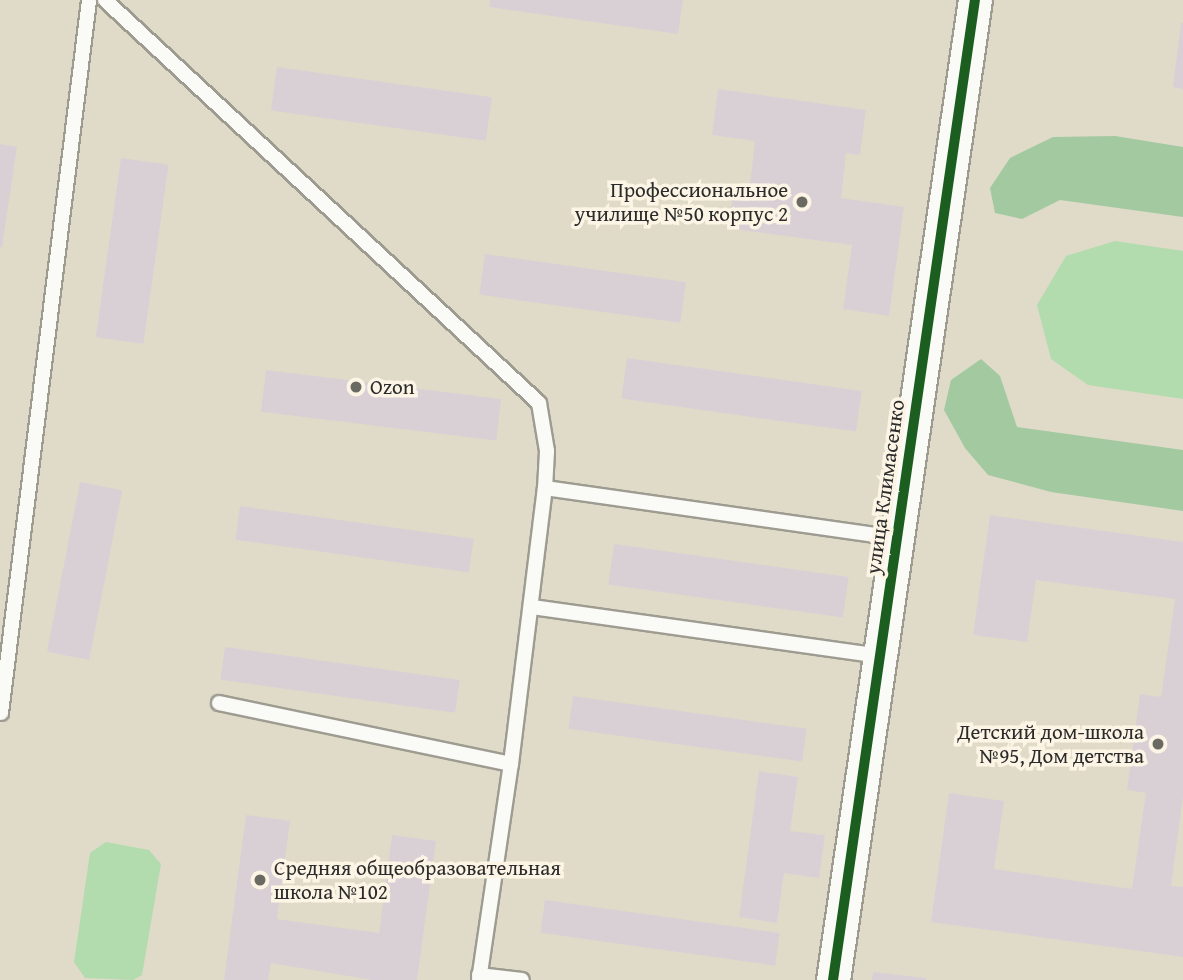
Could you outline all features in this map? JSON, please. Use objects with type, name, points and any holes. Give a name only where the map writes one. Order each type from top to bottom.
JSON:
[{"type":"street","name":"улица Климасенко","points":[[833,980],[975,0]]},
{"type":"lane","points":[[1,713],[89,0]]},
{"type":"lane","points":[[105,0],[539,403],[547,451],[545,488],[512,764],[479,978],[522,980]]},
{"type":"lane","points":[[545,488],[896,538]]},
{"type":"lane","points":[[532,607],[881,656]]},
{"type":"lane","points":[[219,703],[512,764]]},
{"type":"green space","points":[[1115,136],[1183,147],[1183,217],[1060,200],[1022,219],[995,213],[990,188],[1010,158],[1053,137]]},
{"type":"green space","points":[[1115,241],[1183,251],[1183,399],[1088,385],[1051,359],[1037,305],[1066,256]]},
{"type":"green space","points":[[981,359],[1000,376],[1017,427],[1183,450],[1183,511],[1051,492],[988,475],[965,448],[944,410],[951,380]]},
{"type":"green space","points":[[106,842],[149,850],[161,864],[142,975],[133,980],[85,978],[74,962],[90,853]]},
{"type":"building","points":[[490,0],[683,0],[678,34],[489,7]]},
{"type":"building","points":[[1183,23],[1183,89],[1173,87]]},
{"type":"building","points":[[277,67],[492,97],[486,141],[271,111]]},
{"type":"building","name":"Профессиональное училище №50 корпус 2","points":[[718,89],[866,110],[860,155],[846,153],[841,198],[904,207],[889,316],[843,309],[852,245],[728,228],[735,183],[750,185],[755,141],[712,135]]},
{"type":"building","points":[[0,144],[17,147],[2,247],[0,247]]},
{"type":"building","points":[[121,158],[169,165],[143,344],[96,337]]},
{"type":"building","points":[[485,254],[686,282],[680,323],[479,295]]},
{"type":"building","points":[[627,358],[862,391],[856,432],[621,399]]},
{"type":"building","points":[[266,370],[501,399],[496,441],[261,412]]},
{"type":"building","points":[[80,482],[122,490],[89,660],[47,652]]},
{"type":"building","points":[[240,506],[474,539],[469,573],[235,540]]},
{"type":"building","name":"Детский дом-школа №95, Дом детства","points":[[990,515],[1183,542],[1183,797],[1171,886],[1183,887],[1183,957],[931,922],[949,793],[1004,801],[994,869],[1132,889],[1146,793],[1127,790],[1140,694],[1161,697],[1175,599],[1036,580],[1027,642],[973,635]]},
{"type":"building","points":[[614,544],[849,577],[843,618],[608,585]]},
{"type":"building","points":[[225,647],[460,680],[455,713],[220,680]]},
{"type":"building","points":[[573,696],[807,729],[802,762],[568,729]]},
{"type":"building","points":[[759,771],[798,777],[790,831],[825,835],[819,878],[784,873],[777,923],[739,917]]},
{"type":"building","name":"Средняя общеобразовательная школа №102","points":[[246,815],[290,821],[277,919],[379,933],[392,835],[436,841],[417,980],[372,980],[271,963],[268,980],[224,980]]},
{"type":"building","points":[[545,900],[780,933],[775,966],[540,933]]},
{"type":"building","points":[[873,972],[926,978],[926,980],[872,980]]},
{"type":"cycle path","points":[[833,980],[975,0]]},
{"type":"place","name":"Профессиональное училище №50 корпус 2","points":[[802,202]]},
{"type":"place","name":"Ozon","points":[[356,387]]},
{"type":"place","name":"Детский дом-школа №95, Дом детства","points":[[1158,744]]},
{"type":"place","name":"Средняя общеобразовательная школа №102","points":[[260,880]]}]
